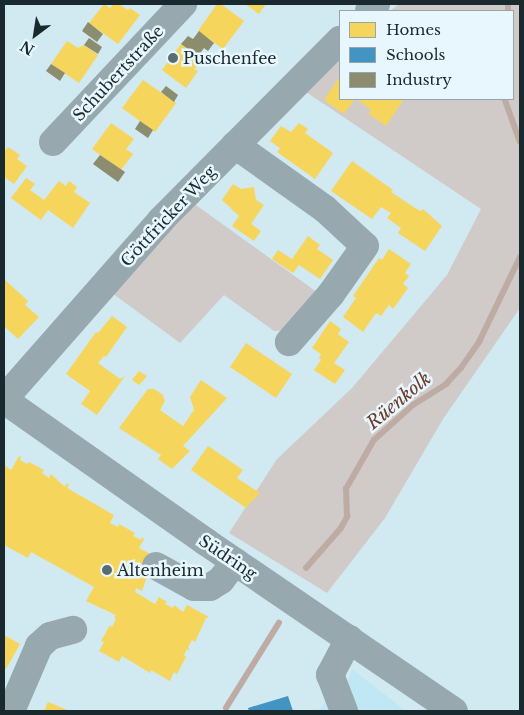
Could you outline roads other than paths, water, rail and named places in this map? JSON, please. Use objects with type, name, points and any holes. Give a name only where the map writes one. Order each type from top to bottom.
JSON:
[{"type":"street","name":"Schubertstraße","points":[[54,142],[183,4]]},
{"type":"street","name":"Göttfricker Weg","points":[[4,400],[161,220],[339,41]]},
{"type":"street","points":[[235,145],[325,209],[365,246],[331,294],[289,342]]},
{"type":"street","name":"Südring","points":[[4,400],[235,562],[454,711]]},
{"type":"street","points":[[156,566],[194,587],[210,586],[221,580],[235,562]]},
{"type":"street","points":[[11,711],[39,646],[50,636],[74,630]]},
{"type":"street","points":[[344,711],[330,675],[350,639]]},
{"type":"waterway","name":"Rüenkolk","points":[[508,4],[508,10]]},
{"type":"waterway","name":"Rüenkolk","points":[[505,100],[520,141]]},
{"type":"waterway","name":"Rüenkolk","points":[[306,568],[341,528],[347,517],[346,489],[374,440],[413,405],[446,384],[461,368],[479,342],[520,257]]},
{"type":"waterway","name":"Rüenkolk","points":[[226,708],[279,623]]},
{"type":"place","name":"Puschenfee","points":[[173,58]]},
{"type":"place","name":"Altenheim","points":[[107,570]]}]
